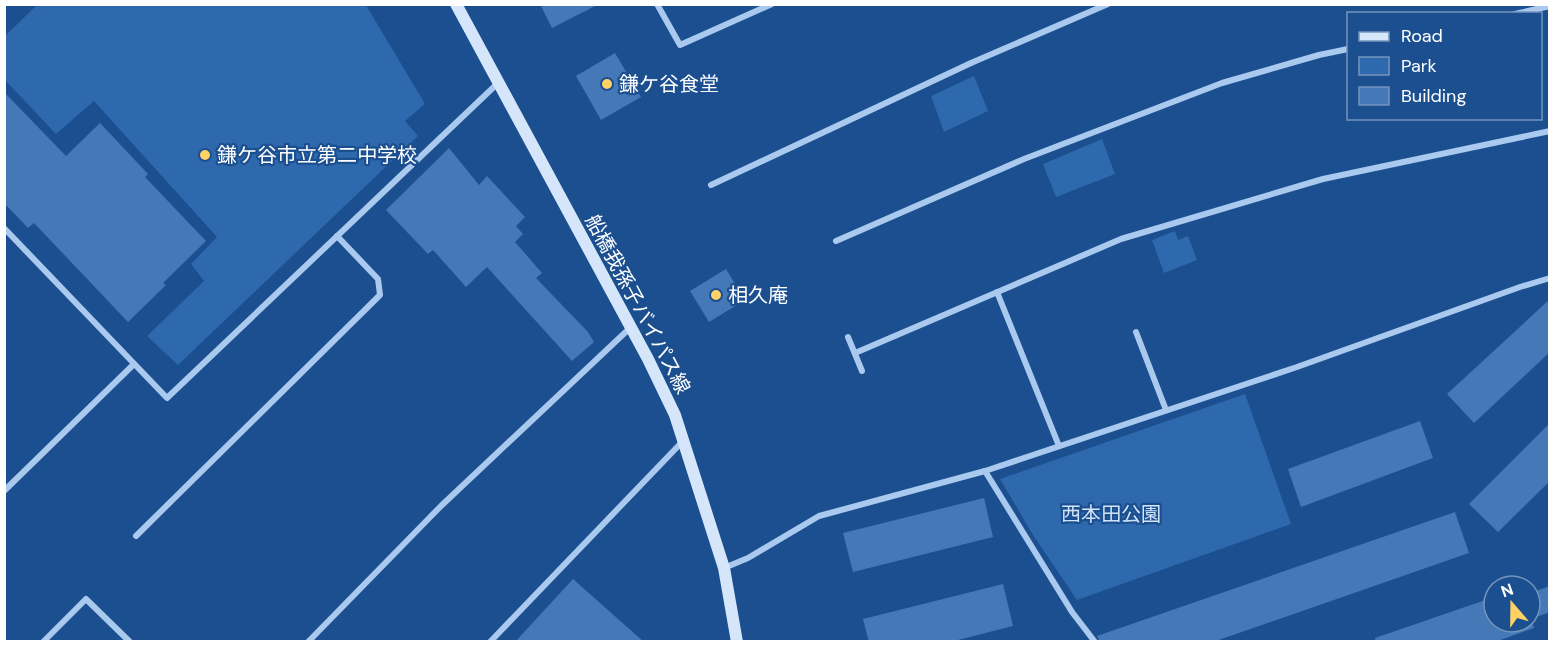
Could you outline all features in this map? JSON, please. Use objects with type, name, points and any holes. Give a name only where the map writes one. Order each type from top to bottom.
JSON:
[{"type":"street","name":"船橋我孫子バイパス線","points":[[456,4],[675,415],[724,568],[737,642]]},
{"type":"street","points":[[657,4],[680,45],[772,4]]},
{"type":"street","points":[[711,185],[970,63],[1108,4]]},
{"type":"street","points":[[1524,12],[1550,6]]},
{"type":"street","points":[[836,241],[1024,159],[1222,83],[1347,49]]},
{"type":"street","points":[[4,228],[167,398],[498,83]]},
{"type":"street","points":[[855,353],[1121,239],[1323,179],[1550,131]]},
{"type":"street","points":[[136,536],[380,295],[378,279],[337,236]]},
{"type":"street","points":[[724,568],[748,558],[819,516],[985,471],[1550,278]]},
{"type":"street","points":[[997,292],[1059,446]]},
{"type":"street","points":[[308,642],[441,506],[630,327]]},
{"type":"street","points":[[1136,332],[1166,410]]},
{"type":"street","points":[[848,337],[862,371]]},
{"type":"street","points":[[4,491],[134,364]]},
{"type":"street","points":[[490,642],[683,441]]},
{"type":"street","points":[[985,471],[1072,612],[1095,642]]},
{"type":"street","points":[[43,642],[86,599],[130,642]]},
{"type":"green space","name":"鎌ケ谷市立第二中学校","points":[[38,4],[366,5],[425,104],[405,121],[418,136],[178,365],[147,336],[204,281],[191,264],[217,237],[94,101],[56,134],[5,80],[5,36]]},
{"type":"green space","points":[[974,76],[988,111],[944,132],[931,96]]},
{"type":"green space","points":[[1102,139],[1115,174],[1056,197],[1043,164]]},
{"type":"green space","points":[[1175,231],[1178,240],[1188,236],[1197,260],[1164,273],[1152,240]]},
{"type":"green space","name":"西本田公園","points":[[1245,394],[1291,524],[1077,600],[1033,535],[1000,479]]},
{"type":"building","points":[[540,4],[599,4],[552,28]]},
{"type":"building","points":[[615,53],[641,97],[601,120],[576,76]]},
{"type":"building","points":[[4,92],[66,156],[100,123],[148,174],[145,177],[206,241],[163,283],[166,285],[128,322],[34,223],[28,228],[4,203]]},
{"type":"building","points":[[449,148],[479,185],[487,176],[525,217],[516,226],[523,234],[515,242],[542,273],[536,278],[588,332],[594,342],[572,361],[487,267],[466,287],[433,250],[428,254],[386,210]]},
{"type":"building","points":[[726,269],[745,300],[709,322],[690,291]]},
{"type":"building","points":[[1550,299],[1550,352],[1474,423],[1447,394]]},
{"type":"building","points":[[1420,421],[1433,458],[1301,507],[1288,469]]},
{"type":"building","points":[[1550,423],[1550,481],[1498,532],[1469,504]]},
{"type":"building","points":[[984,498],[993,537],[853,572],[843,533]]},
{"type":"building","points":[[1455,512],[1469,553],[1213,642],[1100,642],[1097,636]]},
{"type":"building","points":[[573,579],[644,642],[515,642]]},
{"type":"building","points":[[1003,584],[1013,626],[950,642],[869,642],[863,619]]},
{"type":"building","points":[[1550,586],[1550,612],[1542,615],[1542,589]]},
{"type":"building","points":[[1482,601],[1482,634],[1517,634],[1495,642],[1376,642],[1375,638]]},
{"type":"place","name":"鎌ケ谷食堂","points":[[607,84]]},
{"type":"place","name":"鎌ケ谷市立第二中学校","points":[[205,155]]},
{"type":"place","name":"相久庵","points":[[716,295]]}]
